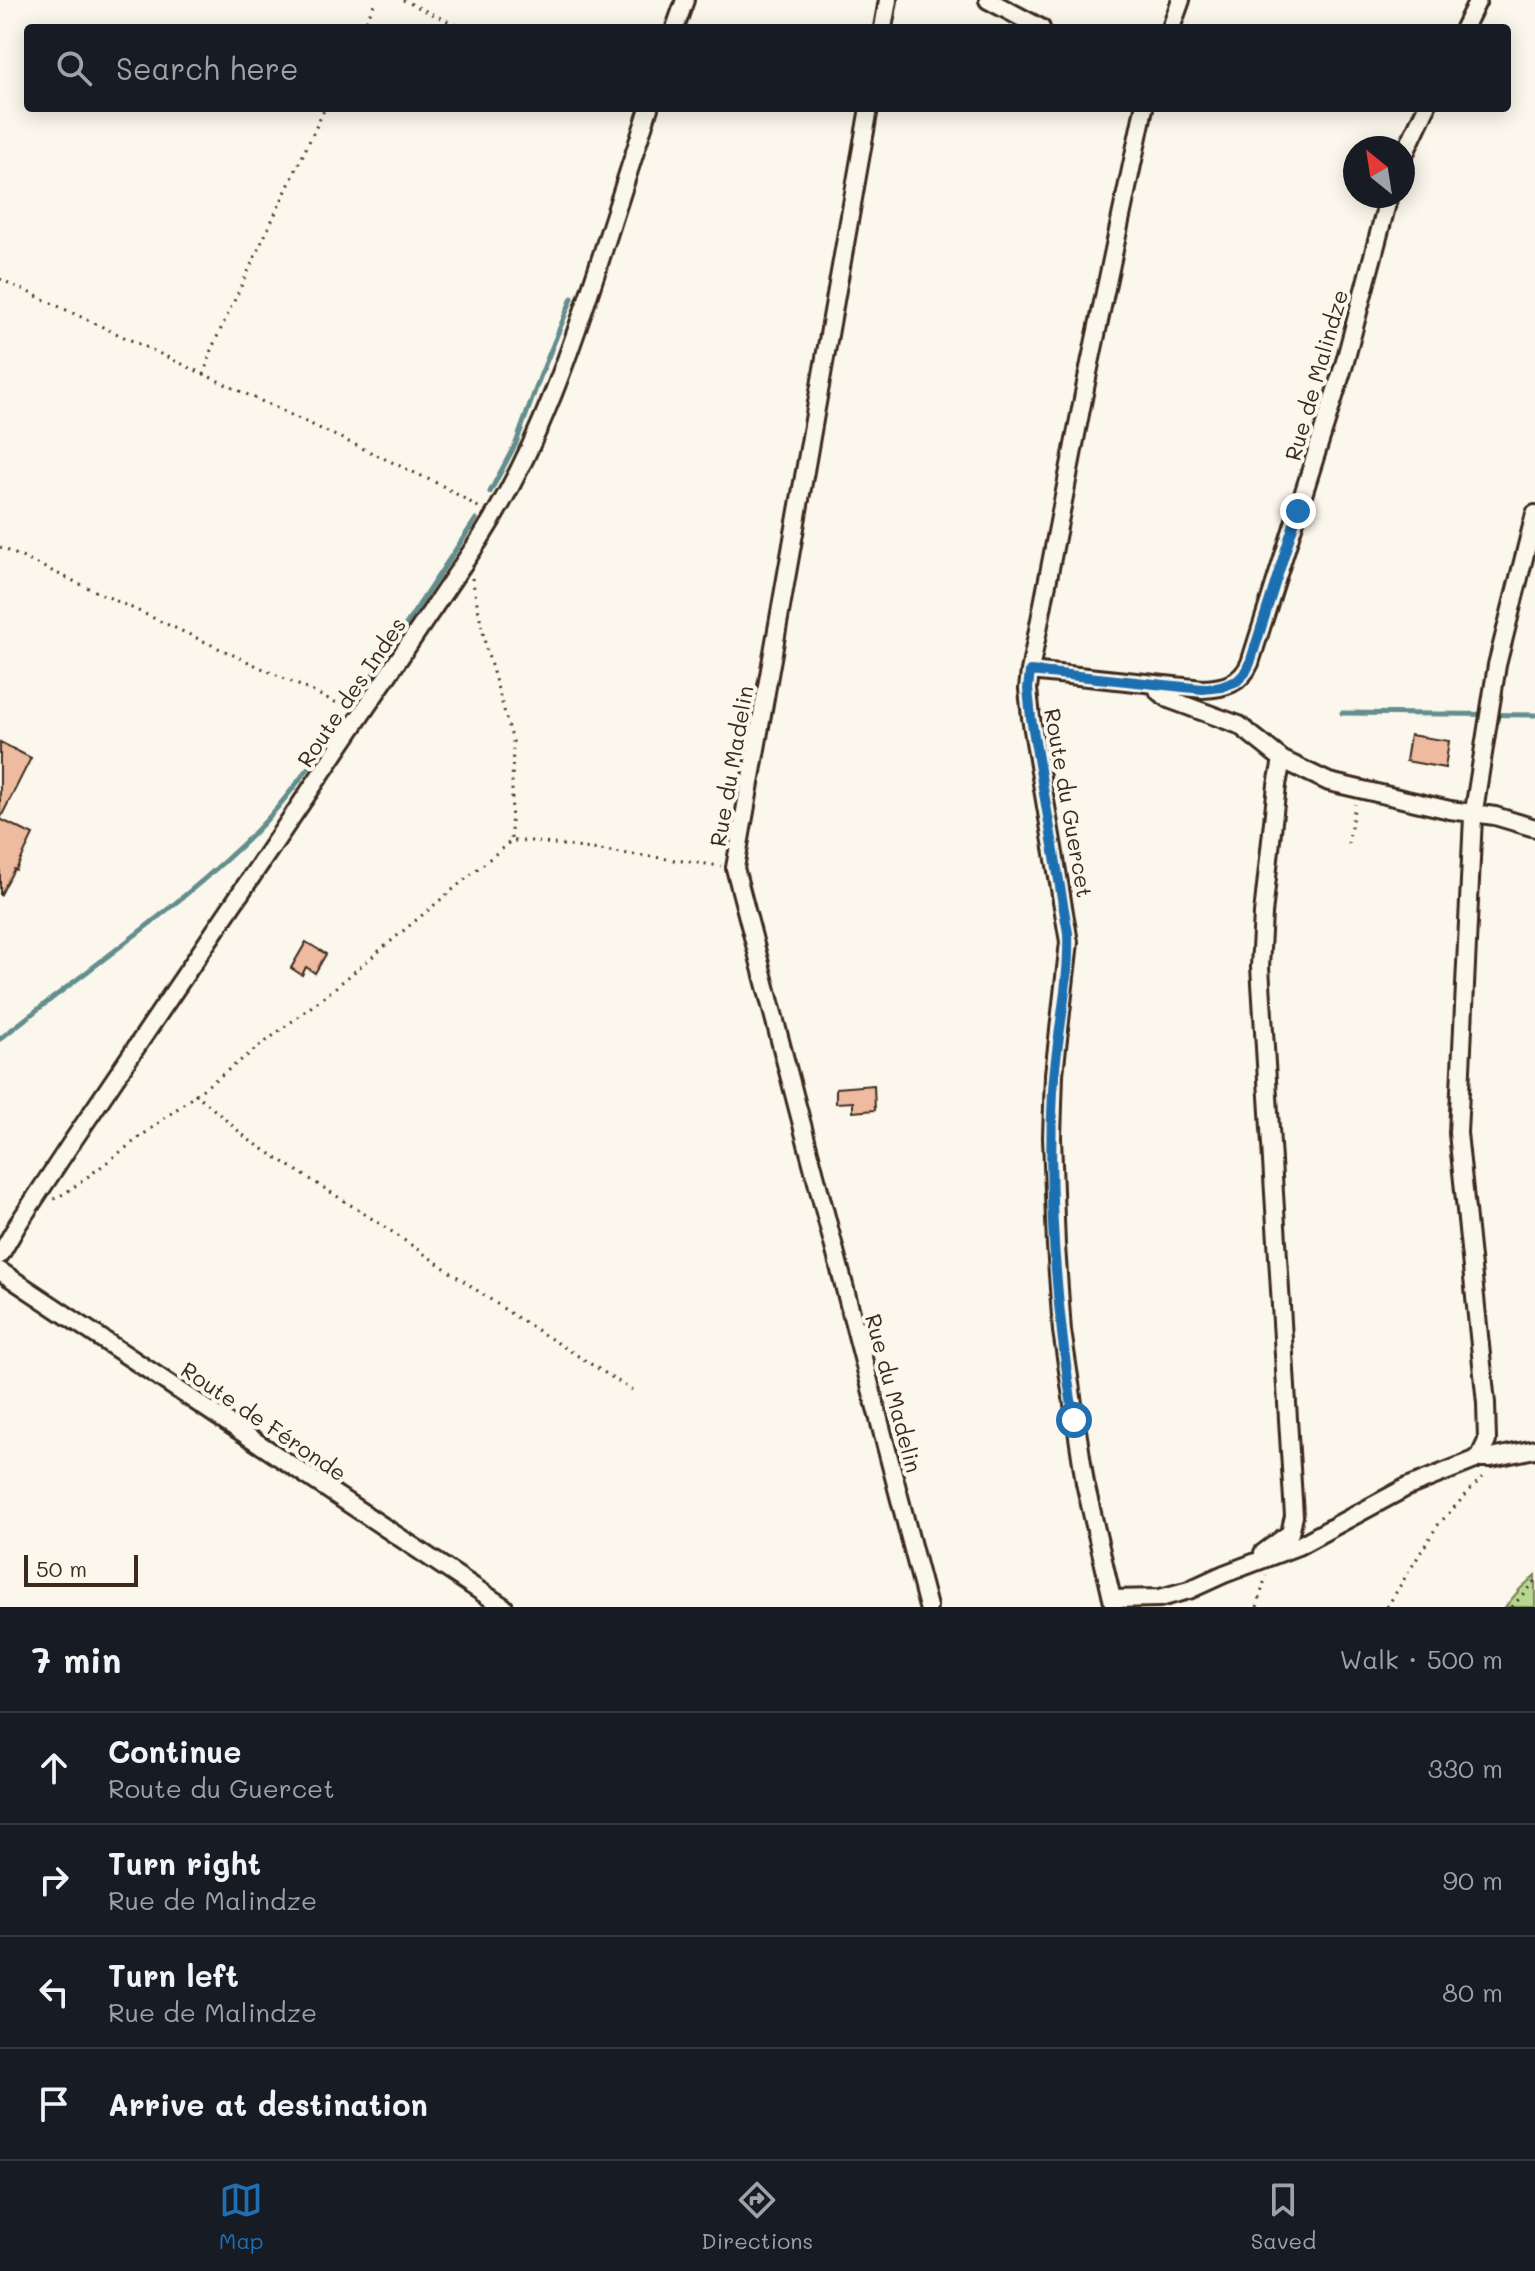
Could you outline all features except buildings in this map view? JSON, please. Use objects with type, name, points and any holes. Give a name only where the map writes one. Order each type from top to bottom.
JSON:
[{"type":"street","points":[[676,24],[685,0]]},
{"type":"street","points":[[884,24],[888,0]]},
{"type":"street","points":[[988,0],[1033,24]]},
{"type":"street","points":[[1172,24],[1181,0]]},
{"type":"street","points":[[1466,24],[1478,0]]},
{"type":"street","name":"Route des Indes","points":[[0,1255],[31,1204],[495,516],[533,445],[559,380],[648,112]]},
{"type":"street","name":"Rue du Madelin","points":[[868,112],[735,868],[928,1607]]},
{"type":"street","name":"Route du Guercet","points":[[1113,1603],[1085,1483],[1062,1331],[1053,1197],[1053,1094],[1068,933],[1028,689],[1088,373],[1143,112]]},
{"type":"street","points":[[1413,136],[1424,112]]},
{"type":"street","name":"Rue de Malindze","points":[[1030,671],[1185,688],[1221,687],[1237,681],[1248,668],[1344,365],[1386,208]]},
{"type":"street","points":[[1477,1458],[1487,1441],[1486,1403],[1458,1133],[1473,813],[1505,634],[1535,514]]},
{"type":"street","points":[[1156,685],[1157,690],[1178,703],[1239,725],[1282,760],[1329,782],[1495,816],[1535,828]]},
{"type":"street","points":[[1264,1560],[1262,1554],[1290,1533],[1294,1516],[1260,967],[1270,842],[1282,760]]},
{"type":"street","name":"Route de Féronde","points":[[0,1271],[504,1607]]},
{"type":"street","points":[[1113,1603],[1170,1597],[1264,1560],[1317,1536],[1407,1487],[1477,1458],[1535,1449]]},
{"type":"path","points":[[365,24],[376,0]]},
{"type":"path","points":[[403,0],[454,24]]},
{"type":"path","points":[[204,375],[211,350],[323,112]]},
{"type":"path","points":[[0,279],[443,486],[495,516]]},
{"type":"path","points":[[0,547],[362,715]]},
{"type":"path","points":[[462,566],[470,573],[473,582],[486,648],[513,741],[511,841]]},
{"type":"path","points":[[1348,844],[1358,789]]},
{"type":"path","points":[[31,1204],[45,1203],[67,1192],[324,997],[511,841],[735,868]]},
{"type":"path","points":[[195,1093],[249,1140],[632,1390]]},
{"type":"path","points":[[1387,1607],[1437,1526],[1499,1456]]},
{"type":"path","points":[[1257,1607],[1270,1562],[1264,1560]]},
{"type":"path","points":[[1512,1607],[1535,1580]]},
{"type":"green space","points":[[1535,1575],[1535,1607],[1505,1607],[1520,1589]]},
{"type":"waterway","points":[[490,492],[516,443],[572,298]]},
{"type":"waterway","points":[[360,694],[476,519]]},
{"type":"waterway","points":[[1342,713],[1535,715]]},
{"type":"waterway","points":[[0,1039],[154,920],[242,845],[284,800],[345,717]]},
{"type":"route","points":[[1074,1420],[1058,1287],[1052,1137],[1054,1074],[1068,933],[1031,718],[1030,671],[1203,689],[1237,681],[1250,663],[1298,511]]}]
